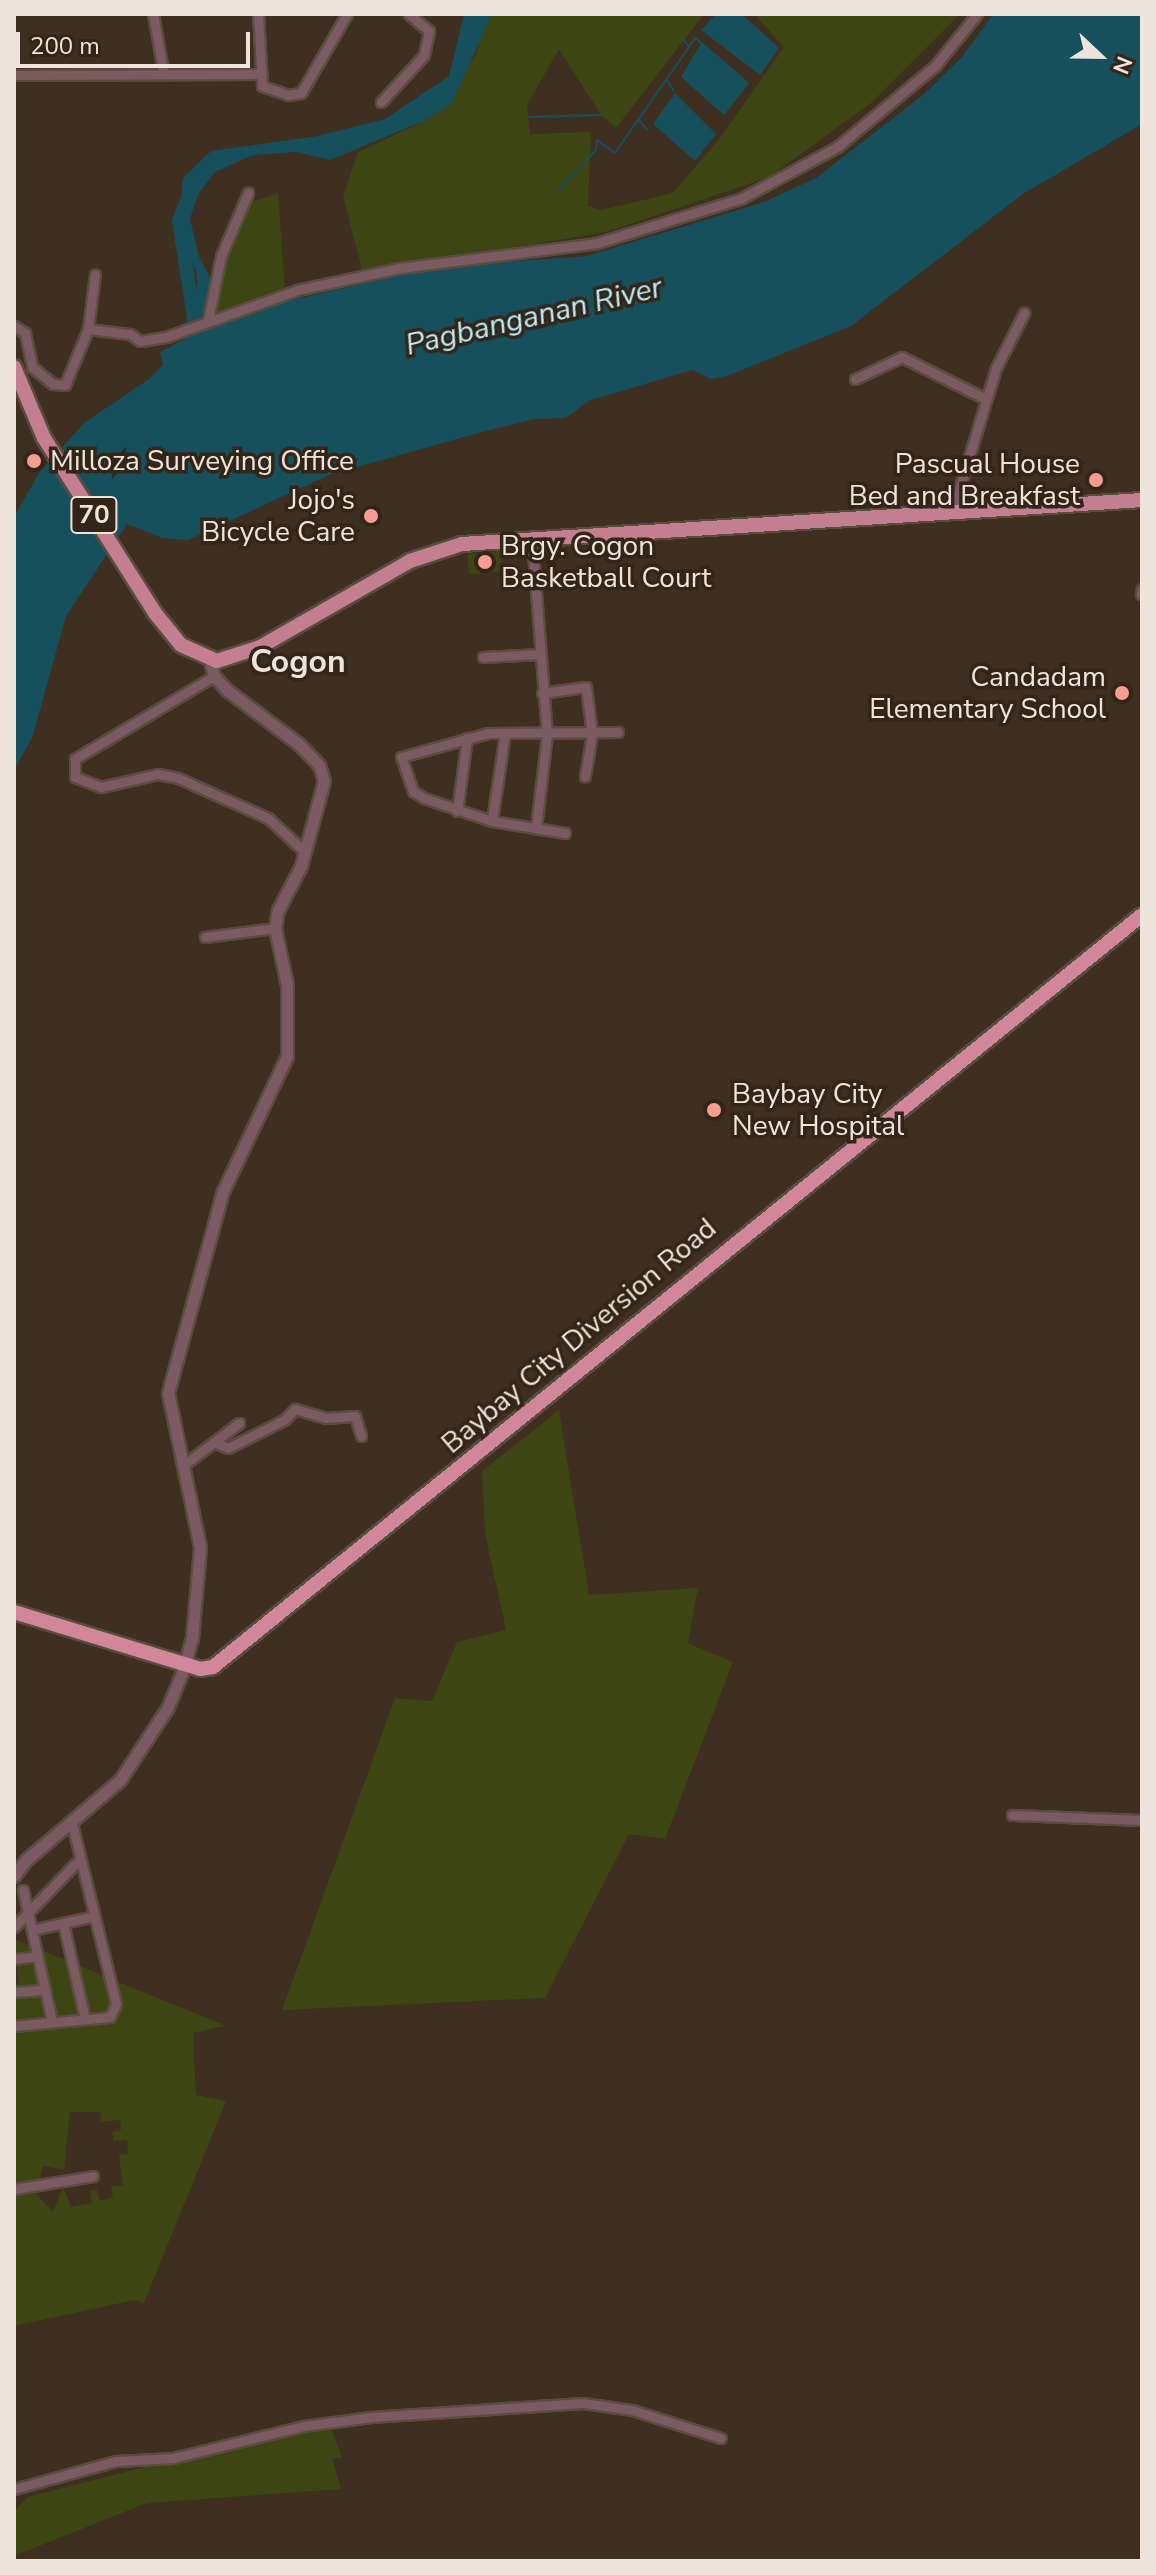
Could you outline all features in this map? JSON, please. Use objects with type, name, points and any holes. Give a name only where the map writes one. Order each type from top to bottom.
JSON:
[{"type":"highway","name":"Baybay City Diversion Road","points":[[14,1612],[205,1670],[216,1665],[1142,915]]},
{"type":"main road","name":"70","points":[[14,367],[44,438],[176,641],[210,660]]},
{"type":"main road","points":[[210,660],[239,658],[438,549],[532,540],[1142,500]]},
{"type":"street","points":[[153,14],[163,70]]},
{"type":"street","points":[[258,14],[266,89],[301,93],[347,14]]},
{"type":"street","points":[[381,102],[424,55],[429,31],[409,14]]},
{"type":"street","points":[[88,329],[130,334],[140,341],[182,332],[297,290],[400,268],[597,243],[742,198],[837,147],[935,66],[977,14]]},
{"type":"street","points":[[14,75],[163,70],[262,74]]},
{"type":"street","points":[[207,322],[221,256],[248,193]]},
{"type":"street","points":[[14,326],[25,333],[32,367],[53,384],[65,385],[88,329],[95,274]]},
{"type":"street","points":[[952,513],[986,399],[1024,313]]},
{"type":"street","points":[[855,379],[902,357],[986,399]]},
{"type":"street","points":[[532,540],[547,734],[536,828]]},
{"type":"street","points":[[483,657],[540,654]]},
{"type":"street","points":[[14,1876],[26,1860],[120,1780],[168,1707],[186,1664],[200,1547],[168,1389],[223,1191],[287,1056],[287,985],[275,928],[323,797],[319,765],[214,676],[210,660]]},
{"type":"street","points":[[214,676],[75,759],[75,777],[101,787],[158,774],[178,778],[268,818],[305,852]]},
{"type":"street","points":[[542,693],[586,687],[592,734],[585,776]]},
{"type":"street","points":[[565,833],[492,821],[457,811],[413,791],[401,757],[467,738],[505,733],[618,732]]},
{"type":"street","points":[[492,821],[505,733]]},
{"type":"street","points":[[457,811],[467,738]]},
{"type":"street","points":[[205,937],[275,928]]},
{"type":"street","points":[[214,1442],[228,1448],[284,1420],[295,1409],[326,1418],[355,1416],[361,1436]]},
{"type":"street","points":[[185,1464],[239,1423]]},
{"type":"street","points":[[1012,1815],[1142,1820]]},
{"type":"street","points":[[14,2026],[110,2017],[116,2004],[72,1823]]},
{"type":"street","points":[[14,1927],[80,1859]]},
{"type":"street","points":[[23,1890],[52,2022]]},
{"type":"street","points":[[32,1930],[94,1916]]},
{"type":"street","points":[[63,1923],[85,2019]]},
{"type":"street","points":[[14,1959],[37,1956]]},
{"type":"street","points":[[14,1992],[45,1990]]},
{"type":"street","points":[[14,2189],[93,2176]]},
{"type":"street","points":[[14,2489],[116,2461],[173,2458],[303,2426],[371,2417],[583,2403],[632,2410],[721,2438]]},
{"type":"green space","points":[[492,14],[704,14],[616,128],[601,115],[559,49],[527,105],[530,134],[591,132],[588,206],[601,210],[673,193],[720,138],[784,47],[754,14],[960,14],[871,103],[769,177],[606,232],[363,273],[343,196],[358,152],[426,120],[476,55],[482,27]]},
{"type":"green space","points":[[278,193],[285,291],[212,315],[238,220],[250,203]]},
{"type":"green space","name":"Brgy. Cogon Basketball Court","points":[[501,551],[503,571],[469,574],[467,555]]},
{"type":"green space","points":[[559,1410],[589,1595],[698,1588],[688,1643],[733,1662],[665,1839],[629,1834],[545,1998],[282,2010],[395,1698],[432,1701],[457,1642],[506,1630],[485,1533],[482,1471]]},
{"type":"green space","points":[[14,1939],[226,2026],[193,2033],[196,2095],[226,2101],[144,2303],[134,2300],[14,2326],[14,2194],[31,2188],[53,2212],[63,2186],[71,2207],[92,2203],[90,2190],[97,2190],[100,2201],[113,2197],[111,2186],[123,2186],[119,2155],[128,2154],[127,2140],[114,2141],[112,2132],[121,2130],[120,2120],[101,2122],[100,2112],[70,2112],[64,2170],[43,2166],[39,2183],[14,2184],[14,1985],[19,1983]]},
{"type":"green space","points":[[330,2425],[342,2458],[332,2458],[341,2489],[147,2503],[14,2556],[14,2511],[28,2497],[303,2426]]},
{"type":"water","name":"Pagbanganan River","points":[[464,14],[492,14],[452,103],[426,120],[330,160],[296,152],[253,155],[215,172],[198,194],[190,219],[199,257],[212,281],[203,320],[437,267],[587,256],[764,202],[816,178],[923,95],[962,57],[993,14],[1142,14],[1142,124],[1023,194],[851,326],[727,376],[711,379],[692,370],[588,401],[566,418],[535,419],[485,431],[329,475],[188,540],[162,538],[127,524],[66,616],[32,738],[14,770],[14,517],[39,473],[84,423],[149,379],[163,365],[160,352],[189,337],[186,323],[197,293],[197,273],[185,249],[179,214],[183,178],[211,151],[318,136],[385,119],[449,76]]},
{"type":"water","points":[[716,14],[741,14],[779,48],[760,75],[701,30]]},
{"type":"water","points":[[702,42],[749,83],[724,115],[681,77]]},
{"type":"water","points":[[675,93],[716,134],[695,161],[653,124]]},
{"type":"waterway","points":[[689,46],[696,38],[701,43]]},
{"type":"waterway","points":[[557,192],[596,150],[597,140],[615,153],[689,47],[683,39]]},
{"type":"waterway","points":[[667,80],[673,90]]},
{"type":"waterway","points":[[527,117],[601,115]]},
{"type":"waterway","points":[[639,120],[647,130]]},
{"type":"waterway","points":[[186,203],[179,221],[195,324]]},
{"type":"place","name":"Milloza Surveying Office","points":[[34,461]]},
{"type":"place","name":"Pascual House Bed and Breakfast","points":[[1096,480]]},
{"type":"place","name":"Jojo's Bicycle Care","points":[[371,516]]},
{"type":"place","name":"Brgy. Cogon Basketball Court","points":[[485,562]]},
{"type":"place","name":"Candadam Elementary School","points":[[1122,693]]},
{"type":"place","name":"Baybay City New Hospital","points":[[714,1110]]},
{"type":"district","name":"Cogon","points":[[298,662]]}]
